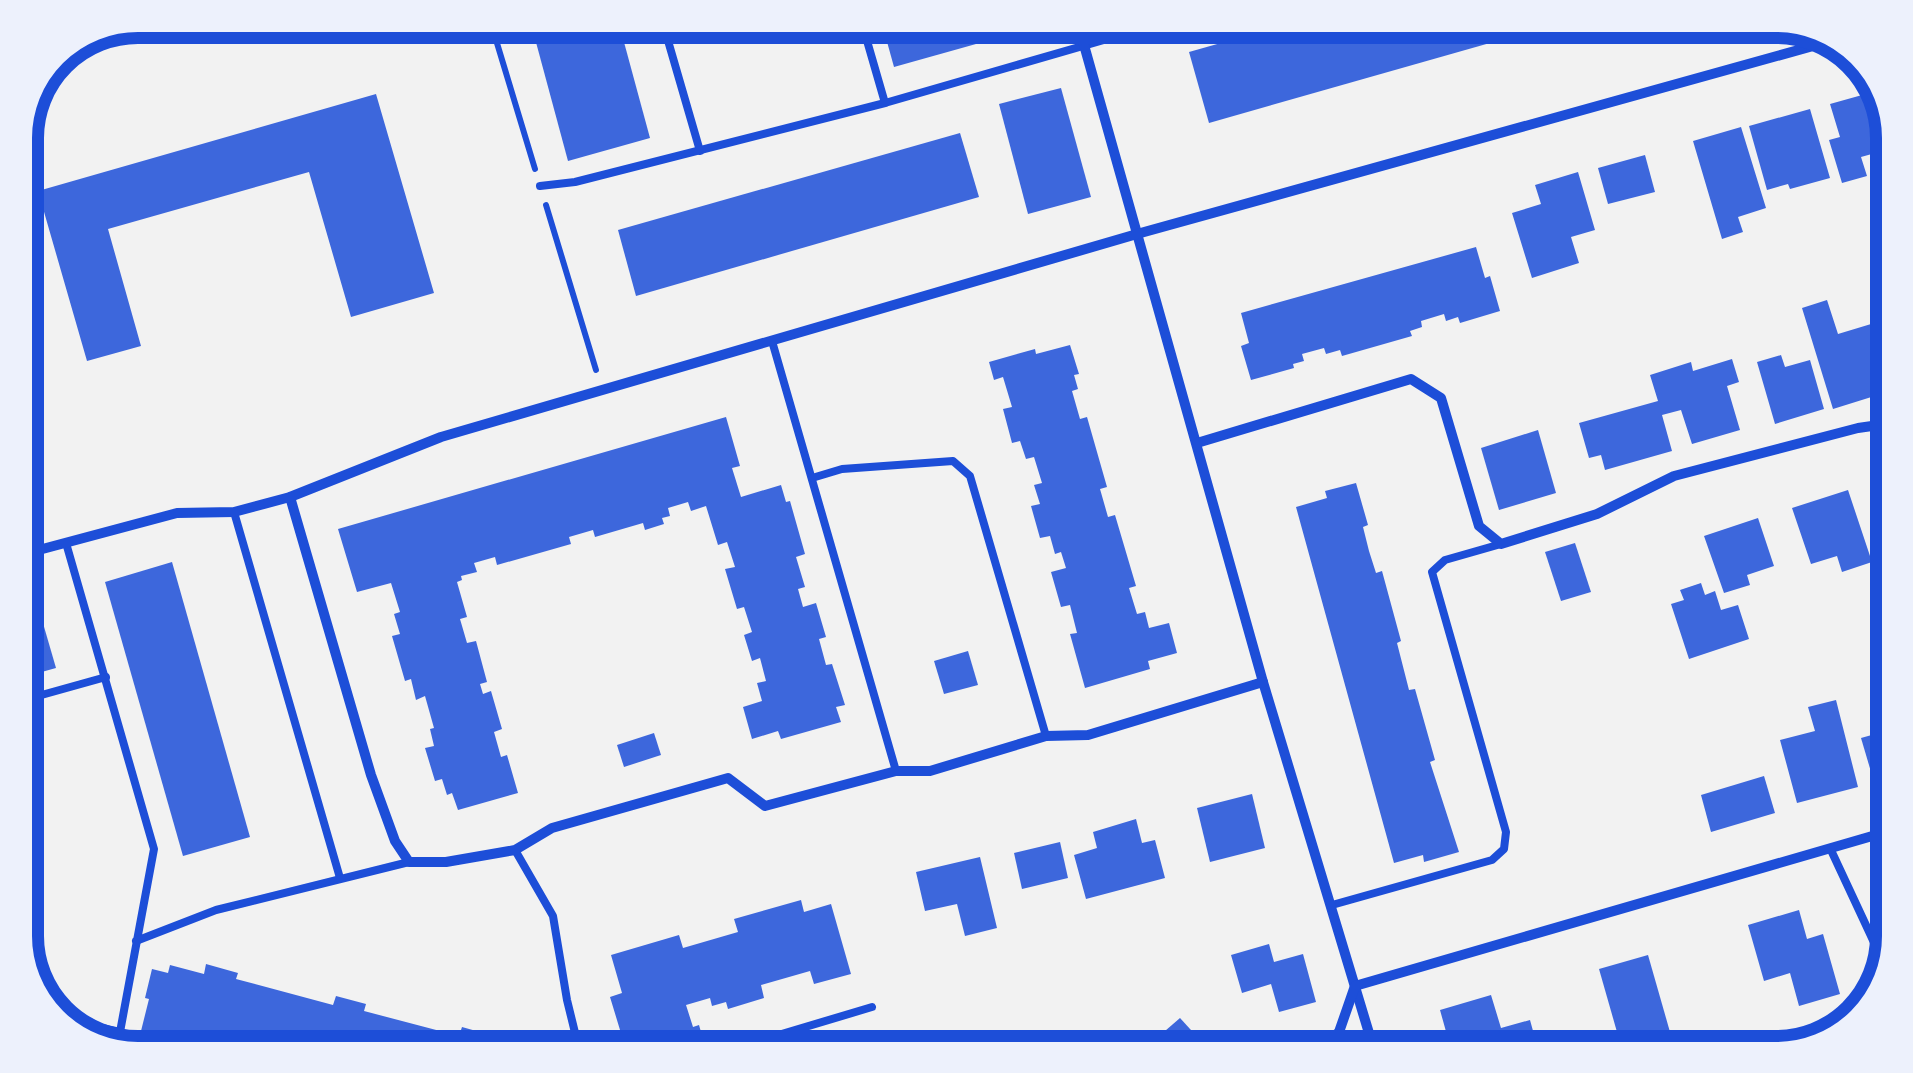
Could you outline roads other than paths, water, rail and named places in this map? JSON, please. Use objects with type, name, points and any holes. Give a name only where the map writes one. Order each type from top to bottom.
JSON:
[{"type":"street","points":[[1082,38],[1262,682],[1370,1036]]},
{"type":"street","points":[[38,551],[176,513],[234,512],[290,497],[441,437],[1137,234],[1816,46]]},
{"type":"street","points":[[1197,442],[1411,378],[1441,398],[1479,526],[1501,544],[1597,514],[1674,476],[1875,426]]},
{"type":"street","points":[[290,497],[371,775],[395,842],[409,862],[446,862],[515,850],[552,828],[728,778],[765,806],[896,771],[930,771],[1046,736],[1088,735],[1262,682]]},
{"type":"street","points":[[1355,986],[1876,835]]},
{"type":"street","points":[[1334,1036],[1355,986]]},
{"type":"lane","points":[[667,38],[700,151]]},
{"type":"lane","points":[[865,38],[885,103]]},
{"type":"lane","points":[[540,186],[575,182],[700,151],[1112,38]]},
{"type":"lane","points":[[772,341],[896,771]]},
{"type":"lane","points":[[812,478],[842,469],[953,461],[970,476],[1046,736]]},
{"type":"lane","points":[[234,512],[340,878]]},
{"type":"lane","points":[[66,542],[154,849],[120,1032]]},
{"type":"lane","points":[[1332,905],[1492,860],[1504,849],[1506,832],[1432,572],[1445,560],[1501,544]]},
{"type":"lane","points":[[38,696],[106,677]]},
{"type":"lane","points":[[1830,848],[1875,945]]},
{"type":"lane","points":[[515,850],[553,916],[576,1036]]},
{"type":"lane","points":[[136,941],[216,910],[409,862]]},
{"type":"lane","points":[[776,1036],[872,1008]]},
{"type":"lane","points":[[97,1027],[123,1035]]}]
